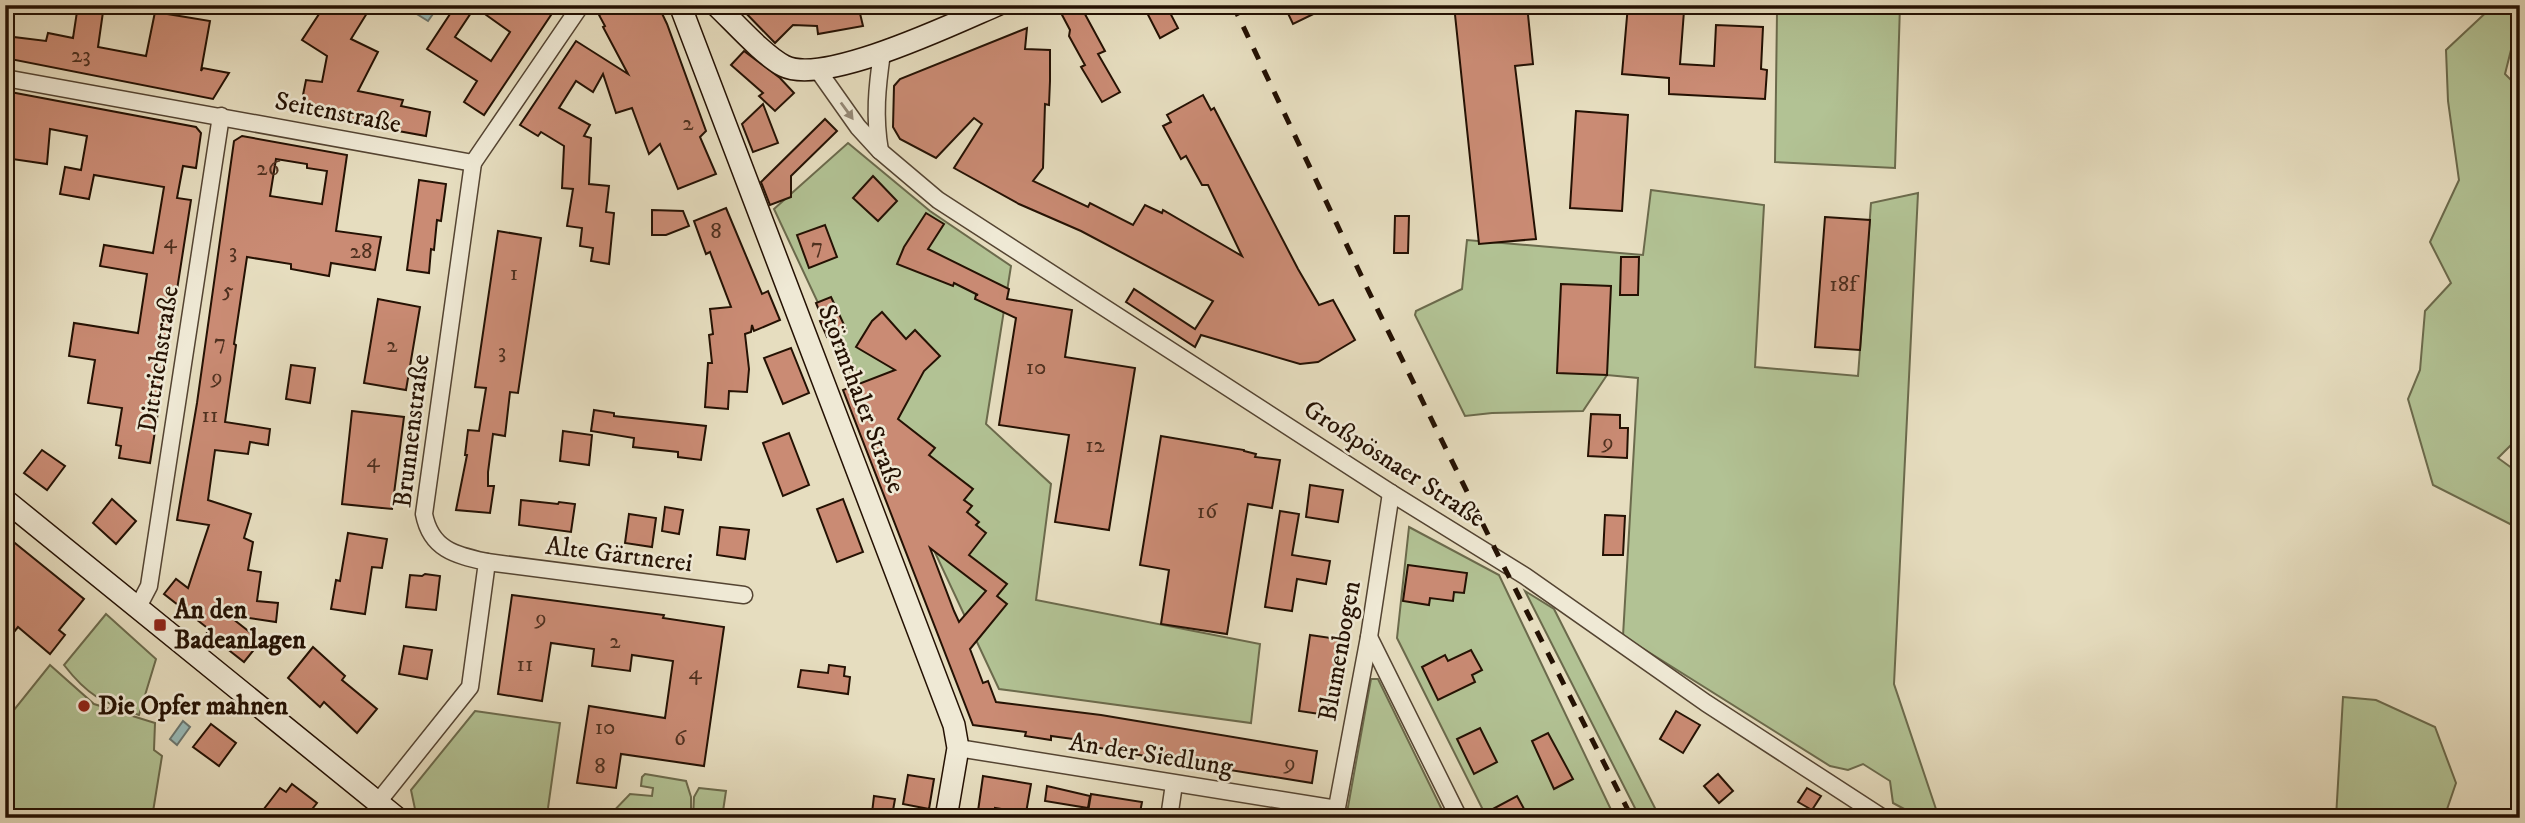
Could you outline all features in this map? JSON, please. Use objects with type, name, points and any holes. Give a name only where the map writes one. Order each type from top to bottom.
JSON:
[{"type":"street","points":[[473,163],[581,5]]},
{"type":"street","name":"Störmthaler Straße","points":[[680,5],[954,725],[958,748],[946,818]]},
{"type":"street","points":[[716,5],[774,59],[785,67],[796,70],[817,69],[882,53],[997,5]]},
{"type":"street","points":[[880,151],[876,125],[876,92],[882,53]]},
{"type":"street","name":"Großpösnaer Straße","points":[[817,69],[858,127],[880,151],[938,200],[1391,493],[1525,576],[1706,703],[1884,818]]},
{"type":"street","name":"Seitenstraße","points":[[5,78],[473,163]]},
{"type":"street","name":"Dittrichstraße","points":[[138,607],[149,586],[221,116]]},
{"type":"street","name":"Brunnenstraße","points":[[473,163],[424,514],[427,529],[446,550],[487,562]]},
{"type":"street","name":"Blumenbogen","points":[[1336,813],[1369,637],[1391,493]]},
{"type":"street","points":[[5,500],[397,818]]},
{"type":"street","points":[[378,802],[470,687],[487,562]]},
{"type":"street","name":"Alte Gärtnerei","points":[[487,562],[744,596]]},
{"type":"street","points":[[1369,637],[1459,818]]},
{"type":"street","name":"An der Siedlung","points":[[958,748],[1336,813]]},
{"type":"street","points":[[1169,818],[1174,784]]},
{"type":"green space","points":[[1668,5],[1900,5],[1895,168],[1775,162],[1777,13]]},
{"type":"green space","points":[[2494,5],[2513,5],[2516,30],[2505,74],[2520,89],[2520,436],[2498,458],[2520,474],[2520,529],[2433,485],[2408,399],[2420,370],[2425,311],[2451,283],[2430,242],[2459,180],[2448,101],[2446,50]]},
{"type":"green space","points":[[848,143],[930,211],[1011,266],[986,424],[1051,484],[1036,600],[1260,644],[1251,723],[999,689],[774,209]]},
{"type":"green space","points":[[1651,190],[1764,205],[1755,367],[1858,376],[1871,203],[1918,193],[1894,684],[1938,815],[1936,818],[1921,818],[1893,803],[1890,781],[1863,764],[1848,770],[1830,766],[1623,636],[1638,378],[1607,375],[1583,411],[1465,416],[1415,315],[1416,311],[1462,289],[1467,240],[1643,255]]},
{"type":"green space","points":[[1409,527],[1499,575],[1615,818],[1487,818],[1397,638]]},
{"type":"green space","points":[[1525,591],[1554,609],[1660,818],[1640,818]]},
{"type":"green space","points":[[106,614],[156,659],[139,715],[97,697],[64,665]]},
{"type":"green space","points":[[50,665],[94,704],[155,723],[154,750],[162,756],[152,818],[5,818],[5,721]]},
{"type":"green space","points":[[1371,679],[1378,679],[1446,818],[1346,818]]},
{"type":"green space","points":[[2343,697],[2376,700],[2435,727],[2456,783],[2444,818],[2336,818]]},
{"type":"green space","points":[[475,711],[560,723],[548,808],[540,818],[427,818],[415,809],[411,790]]},
{"type":"green space","points":[[645,774],[686,781],[691,797],[691,818],[607,818],[630,794],[652,796],[653,788],[641,786]]},
{"type":"green space","points":[[699,788],[726,791],[722,818],[693,818],[694,797]]},
{"type":"water","points":[[417,5],[425,5],[435,11],[428,21],[412,11]]},
{"type":"water","points":[[183,721],[190,727],[177,745],[170,739]]},
{"type":"building","points":[[78,5],[104,5],[98,47],[146,56],[155,12],[210,21],[201,71],[203,68],[229,73],[213,99],[5,58],[5,36],[46,41],[48,33],[73,38]]},
{"type":"building","points":[[325,5],[372,5],[351,39],[378,52],[358,91],[403,100],[401,106],[430,112],[426,136],[300,110],[306,80],[322,82],[327,56],[302,40]]},
{"type":"building","points":[[456,5],[536,5],[551,15],[484,115],[464,102],[477,81],[427,49]],"holes":[[[475,7],[510,32],[491,61],[455,37]]]},
{"type":"building","points":[[619,5],[658,5],[706,131],[700,137],[716,174],[678,189],[660,144],[649,154],[632,108],[616,113],[603,74],[593,92],[576,81],[559,108],[590,125],[584,136],[591,138],[589,184],[609,186],[606,212],[614,213],[609,264],[591,261],[593,248],[580,246],[582,228],[567,226],[573,189],[562,188],[564,146],[541,132],[538,136],[520,125],[576,41],[628,74],[599,15]]},
{"type":"building","points":[[738,5],[858,5],[863,26],[818,34],[817,26],[793,25],[775,43]]},
{"type":"building","points":[[1070,5],[1080,5],[1105,51],[1098,54],[1120,92],[1102,102],[1081,67],[1085,65],[1069,36],[1070,30],[1060,11]]},
{"type":"building","points":[[1143,5],[1166,5],[1178,28],[1160,38]]},
{"type":"building","points":[[1284,5],[1332,5],[1293,24]]},
{"type":"building","points":[[1454,5],[1527,5],[1533,64],[1515,66],[1536,239],[1479,244]]},
{"type":"building","points":[[1628,5],[1684,11],[1680,64],[1714,66],[1716,25],[1763,27],[1761,69],[1767,70],[1765,99],[1669,94],[1669,78],[1622,74]]},
{"type":"building","points":[[1027,28],[1025,49],[1050,50],[1049,105],[1045,104],[1043,168],[1033,181],[1088,207],[1090,203],[1133,225],[1145,205],[1162,213],[1163,210],[1242,256],[1208,185],[1202,185],[1186,156],[1181,159],[1163,126],[1171,122],[1167,115],[1203,95],[1211,110],[1214,108],[1319,305],[1333,300],[1355,340],[1318,362],[1300,364],[1201,335],[1195,347],[1126,302],[1134,289],[1195,329],[1213,301],[1081,231],[1019,204],[954,168],[982,124],[974,118],[936,158],[900,139],[893,127],[894,86],[900,79]]},
{"type":"building","points":[[744,51],[780,78],[794,93],[775,111],[759,96],[763,93],[731,65]]},
{"type":"building","points":[[5,91],[196,127],[201,133],[196,168],[183,166],[177,198],[191,200],[150,463],[119,458],[121,446],[116,445],[122,408],[88,403],[95,360],[69,356],[74,323],[138,333],[147,274],[100,266],[104,245],[153,253],[164,187],[94,175],[89,199],[60,194],[65,167],[81,170],[87,136],[50,129],[47,164],[5,158]]},
{"type":"building","points":[[763,104],[778,143],[753,152],[742,124]]},
{"type":"building","points":[[1576,111],[1628,115],[1622,211],[1570,208]]},
{"type":"building","points":[[825,119],[837,131],[791,176],[791,197],[770,205],[761,182]]},
{"type":"building","points":[[242,136],[347,155],[336,231],[381,237],[375,270],[331,263],[329,276],[291,269],[291,264],[247,257],[225,422],[270,429],[268,445],[250,442],[248,454],[215,450],[208,500],[251,514],[244,538],[253,542],[248,570],[261,572],[257,601],[278,603],[276,622],[228,615],[261,641],[244,662],[207,633],[210,630],[164,594],[176,579],[188,588],[209,525],[177,520],[197,403],[234,141]],"holes":[[[276,159],[307,164],[307,168],[327,171],[322,204],[270,196]]]},
{"type":"building","points":[[873,176],[897,201],[878,221],[853,198]]},
{"type":"building","points":[[419,180],[446,184],[441,221],[437,220],[434,250],[431,249],[429,273],[407,270]]},
{"type":"building","points":[[726,208],[762,294],[768,291],[780,320],[754,331],[752,325],[751,332],[745,334],[749,369],[747,392],[729,391],[728,409],[705,407],[708,363],[712,363],[710,309],[731,307],[710,252],[706,254],[694,221]]},
{"type":"building","points":[[652,210],[683,211],[689,226],[666,235],[652,235]]},
{"type":"building","points":[[926,213],[944,224],[928,249],[1009,289],[1007,299],[1072,310],[1065,357],[1135,368],[1109,530],[1055,522],[1069,435],[999,425],[1016,318],[975,299],[978,295],[954,283],[953,286],[897,264],[904,247]]},
{"type":"building","points":[[1395,216],[1409,216],[1408,253],[1394,253]]},
{"type":"building","points":[[1825,217],[1870,220],[1860,350],[1815,347]]},
{"type":"building","points":[[825,225],[837,257],[809,268],[797,235]]},
{"type":"building","points":[[498,231],[541,238],[518,393],[510,392],[505,436],[493,434],[488,472],[488,486],[494,486],[490,513],[456,510],[467,455],[468,430],[479,431],[486,388],[475,387]]},
{"type":"building","points":[[1621,257],[1639,257],[1638,295],[1620,295]]},
{"type":"building","points":[[1561,284],[1611,286],[1607,375],[1557,373]]},
{"type":"building","points":[[831,297],[846,329],[827,337],[816,303]]},
{"type":"building","points":[[378,299],[420,307],[406,390],[364,383]]},
{"type":"building","points":[[882,312],[906,339],[915,330],[940,356],[924,371],[898,419],[935,448],[929,455],[973,489],[964,500],[972,506],[967,512],[979,522],[976,525],[986,533],[969,555],[1007,584],[997,596],[1007,604],[970,649],[983,683],[988,681],[996,702],[1101,715],[1317,751],[1312,783],[1211,767],[1212,763],[1169,755],[1168,760],[1094,747],[1095,742],[1051,736],[1051,740],[1025,736],[1026,732],[973,725],[843,390],[895,370],[856,347],[872,321]],"holes":[[[930,548],[986,591],[959,622]]]},
{"type":"building","points":[[791,348],[809,393],[783,404],[764,358]]},
{"type":"building","points":[[291,365],[315,368],[310,403],[286,399]]},
{"type":"building","points":[[594,410],[614,413],[614,416],[706,426],[701,460],[678,457],[678,452],[633,447],[634,438],[591,431]]},
{"type":"building","points":[[352,411],[404,417],[392,509],[342,504]]},
{"type":"building","points":[[1591,414],[1620,415],[1620,428],[1628,428],[1627,458],[1588,456]]},
{"type":"building","points":[[563,431],[592,435],[589,465],[560,461]]},
{"type":"building","points":[[789,433],[809,485],[783,496],[763,443]]},
{"type":"building","points":[[1161,436],[1244,450],[1256,454],[1255,457],[1280,460],[1272,508],[1248,504],[1227,634],[1161,624],[1169,570],[1140,565]]},
{"type":"building","points":[[42,450],[65,466],[47,490],[24,473]]},
{"type":"building","points":[[1310,485],[1343,490],[1338,522],[1306,517]]},
{"type":"building","points":[[112,499],[136,521],[116,544],[93,523]]},
{"type":"building","points":[[843,499],[863,552],[837,562],[817,509]]},
{"type":"building","points":[[521,500],[575,504],[571,532],[519,525]]},
{"type":"building","points":[[665,507],[683,510],[679,534],[662,531]]},
{"type":"building","points":[[1280,511],[1299,514],[1292,555],[1330,561],[1326,584],[1297,579],[1292,611],[1265,607]]},
{"type":"building","points":[[629,514],[656,518],[652,547],[625,543]]},
{"type":"building","points":[[1605,515],[1625,516],[1623,555],[1603,555]]},
{"type":"building","points":[[720,527],[749,530],[745,559],[717,555]]},
{"type":"building","points":[[348,533],[387,539],[382,568],[372,567],[365,614],[331,609],[336,580],[340,581]]},
{"type":"building","points":[[5,535],[84,599],[59,630],[65,635],[50,654],[18,627],[5,643]]},
{"type":"building","points":[[1408,565],[1467,573],[1464,593],[1454,592],[1453,601],[1430,598],[1429,605],[1403,601]]},
{"type":"building","points":[[410,575],[440,576],[436,610],[406,607]]},
{"type":"building","points":[[512,595],[664,615],[663,618],[724,627],[704,766],[621,754],[616,788],[577,783],[589,706],[665,718],[673,661],[632,655],[630,671],[592,666],[594,649],[551,643],[542,701],[498,694]]},
{"type":"building","points":[[1310,635],[1338,639],[1327,715],[1299,711]]},
{"type":"building","points":[[404,646],[432,650],[427,679],[399,674]]},
{"type":"building","points":[[313,647],[345,676],[342,680],[377,709],[357,733],[324,702],[320,707],[288,678]]},
{"type":"building","points":[[1471,650],[1482,670],[1472,675],[1475,682],[1438,700],[1422,667],[1445,655],[1448,661]]},
{"type":"building","points":[[829,665],[845,667],[844,676],[850,677],[848,694],[798,687],[801,670],[828,673]]},
{"type":"building","points":[[1676,711],[1700,725],[1683,753],[1660,739]]},
{"type":"building","points":[[211,724],[236,743],[219,766],[193,747]]},
{"type":"building","points":[[1480,728],[1497,762],[1474,774],[1457,739]]},
{"type":"building","points":[[1548,733],[1573,779],[1554,789],[1532,741]]},
{"type":"building","points":[[1718,774],[1733,791],[1719,803],[1704,786]]},
{"type":"building","points":[[908,775],[934,779],[929,809],[903,804]]},
{"type":"building","points":[[983,776],[1031,784],[1026,813],[995,808],[994,818],[977,818]]},
{"type":"building","points":[[292,784],[317,803],[305,818],[257,818],[280,788],[286,792]]},
{"type":"building","points":[[1047,786],[1090,796],[1088,808],[1045,801]]},
{"type":"building","points":[[1807,788],[1821,796],[1812,810],[1798,802]]},
{"type":"building","points":[[1091,794],[1142,802],[1139,818],[1087,818]]},
{"type":"building","points":[[874,796],[895,799],[892,816],[872,813]]},
{"type":"building","points":[[1517,796],[1529,818],[1476,818]]},
{"type":"railway","points":[[1233,5],[1369,292],[1501,561],[1632,818]]},
{"type":"place","name":"An den Badeanlagen","points":[[160,625]]},
{"type":"place","name":"Die Opfer mahnen","points":[[84,706]]}]
